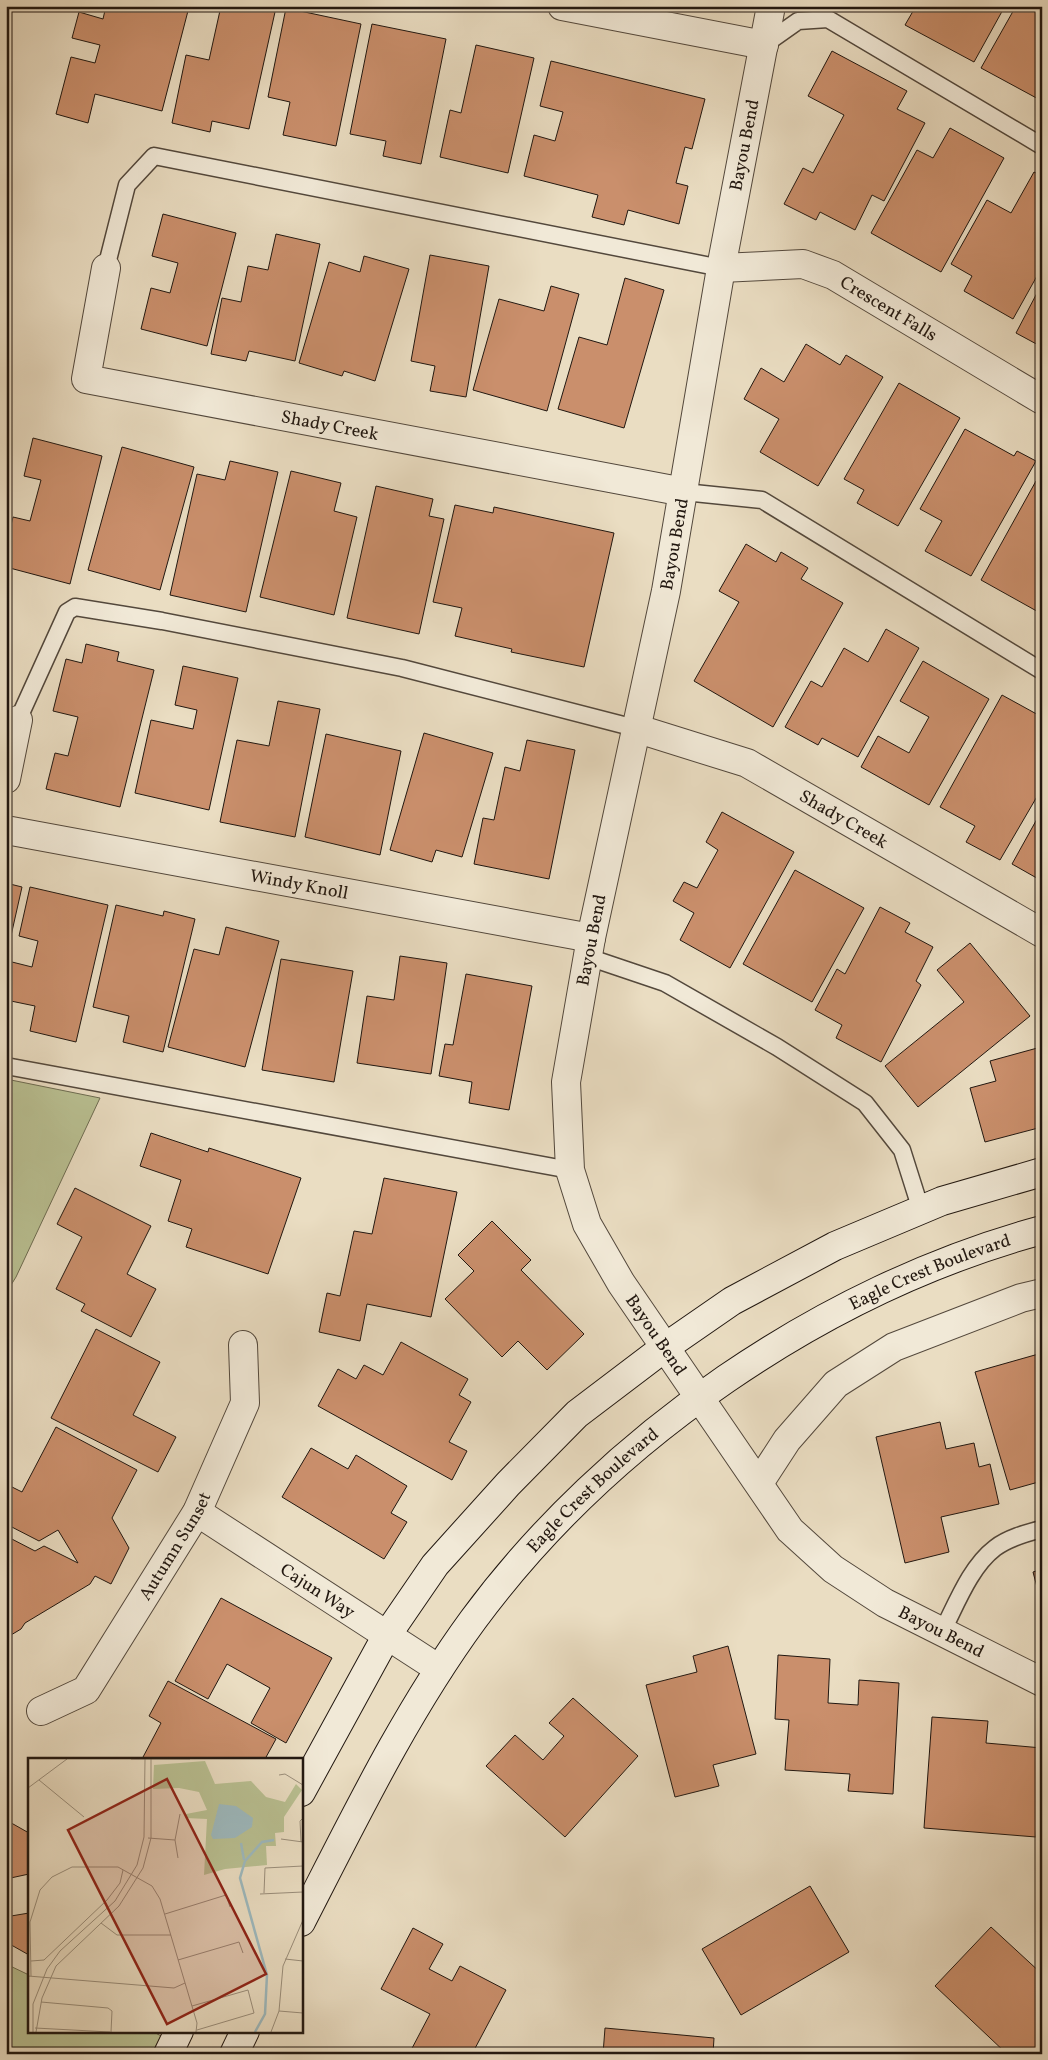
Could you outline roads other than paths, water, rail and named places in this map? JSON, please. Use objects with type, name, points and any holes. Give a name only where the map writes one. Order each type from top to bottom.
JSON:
[{"type":"street","points":[[562,6],[764,45]]},
{"type":"street","name":"Bayou Bend","points":[[771,6],[721,268],[666,591],[589,947],[566,1082],[570,1170],[587,1224],[621,1283],[664,1348],[701,1397],[790,1530],[833,1569],[884,1603],[1042,1682]]},
{"type":"street","name":"Crescent Falls","points":[[721,268],[803,264],[833,275],[1042,400]]},
{"type":"street","name":"Shady Creek","points":[[106,268],[86,379],[684,492]]},
{"type":"street","points":[[6,779],[18,720]]},
{"type":"street","name":"Shady Creek","points":[[636,728],[747,763],[1042,933]]},
{"type":"street","name":"Windy Knoll","points":[[6,830],[589,947]]},
{"type":"street","points":[[302,1790],[387,1635],[435,1565],[508,1484],[577,1414],[664,1348],[732,1301],[834,1246],[942,1201],[1042,1172]]},
{"type":"street","name":"Eagle Crest Boulevard","points":[[302,1920],[403,1729],[439,1669],[474,1619],[527,1553],[618,1461],[701,1397],[764,1354],[862,1299],[957,1257],[1042,1230]]},
{"type":"street","points":[[759,1483],[787,1440],[836,1384],[894,1346],[1021,1298],[1042,1293]]},
{"type":"street","name":"Autumn Sunset","points":[[41,1711],[86,1690],[196,1512],[246,1403],[243,1345]]},
{"type":"street","name":"Cajun Way","points":[[196,1512],[439,1669]]},
{"type":"street","points":[[168,2054],[179,2032]]},
{"type":"street","points":[[234,2054],[245,2032]]},
{"type":"lane","points":[[764,45],[798,21],[828,20],[1042,146]]},
{"type":"lane","points":[[106,268],[127,184],[154,156],[721,268]]},
{"type":"lane","points":[[684,492],[762,500],[1042,671]]},
{"type":"lane","points":[[18,720],[56,633],[67,612],[75,607],[402,668],[636,728]]},
{"type":"lane","points":[[589,947],[664,983],[777,1046],[865,1103],[902,1150],[921,1210]]},
{"type":"lane","points":[[6,1066],[570,1170]]},
{"type":"lane","points":[[942,1632],[974,1572],[995,1548],[1023,1534],[1042,1529]]}]
